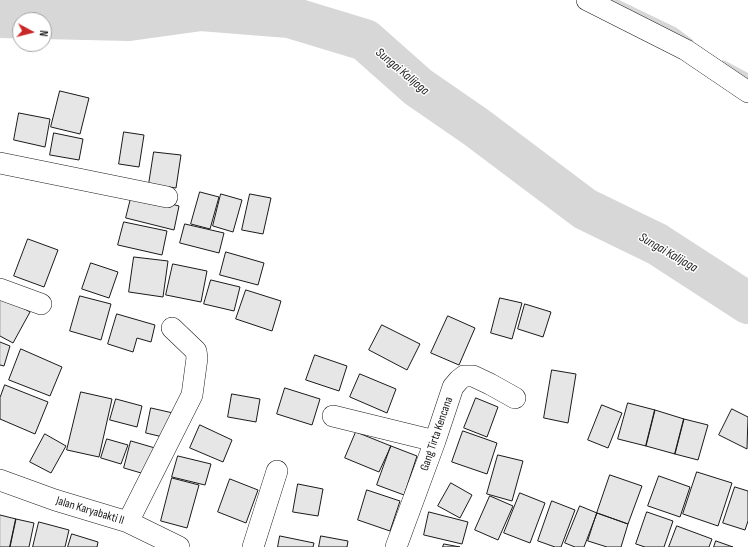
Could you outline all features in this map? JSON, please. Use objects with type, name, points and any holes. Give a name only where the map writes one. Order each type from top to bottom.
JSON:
[{"type":"street","points":[[587,0],[686,50],[748,92]]},
{"type":"street","points":[[0,163],[167,197]]},
{"type":"street","points":[[0,289],[41,304]]},
{"type":"street","points":[[128,522],[192,395],[197,358],[196,351],[172,328]]},
{"type":"street","name":"Gang Tirta Kencana","points":[[396,547],[453,387],[464,376],[473,376],[515,398]]},
{"type":"street","points":[[333,416],[435,441]]},
{"type":"street","points":[[253,547],[277,471]]},
{"type":"street","name":"Jalan Karyabakti II","points":[[0,480],[55,500],[128,522],[178,547]]},
{"type":"building","points":[[60,91],[89,98],[80,134],[51,127]]},
{"type":"building","points":[[19,113],[50,119],[45,147],[14,140]]},
{"type":"building","points":[[124,132],[144,135],[139,167],[119,164]]},
{"type":"building","points":[[54,133],[83,139],[79,160],[50,155]]},
{"type":"building","points":[[154,152],[181,155],[176,188],[149,184]]},
{"type":"building","points":[[200,192],[219,197],[210,229],[191,224]]},
{"type":"building","points":[[132,194],[179,206],[174,230],[126,218]]},
{"type":"building","points":[[221,194],[242,200],[233,232],[213,226]]},
{"type":"building","points":[[250,194],[271,198],[263,234],[242,230]]},
{"type":"building","points":[[124,222],[167,231],[162,255],[118,245]]},
{"type":"building","points":[[185,224],[224,233],[219,253],[180,243]]},
{"type":"building","points":[[28,239],[58,250],[44,287],[14,276]]},
{"type":"building","points":[[226,252],[264,263],[258,285],[220,275]]},
{"type":"building","points":[[134,257],[168,261],[163,297],[129,292]]},
{"type":"building","points":[[91,263],[118,272],[109,298],[82,289]]},
{"type":"building","points":[[173,264],[207,271],[201,302],[166,295]]},
{"type":"building","points":[[211,280],[240,287],[234,311],[204,304]]},
{"type":"building","points":[[246,290],[281,301],[272,331],[236,319]]},
{"type":"building","points":[[0,295],[30,312],[13,343],[0,336]]},
{"type":"building","points":[[80,296],[111,304],[101,340],[70,331]]},
{"type":"building","points":[[500,298],[522,303],[512,339],[491,333]]},
{"type":"building","points":[[525,304],[551,312],[543,337],[518,329]]},
{"type":"building","points":[[117,314],[155,325],[151,342],[137,338],[133,352],[108,344]]},
{"type":"building","points":[[448,316],[475,328],[459,365],[431,353]]},
{"type":"building","points":[[382,325],[420,344],[407,370],[369,350]]},
{"type":"building","points":[[0,342],[10,346],[4,366],[0,365]]},
{"type":"building","points":[[21,349],[62,367],[50,396],[9,380]]},
{"type":"building","points":[[315,355],[347,366],[339,391],[306,380]]},
{"type":"building","points":[[552,370],[576,374],[568,423],[544,418]]},
{"type":"building","points":[[360,374],[396,389],[387,413],[350,397]]},
{"type":"building","points":[[5,385],[48,402],[35,434],[0,419],[0,398]]},
{"type":"building","points":[[285,388],[320,399],[312,425],[277,414]]},
{"type":"building","points":[[81,392],[112,399],[99,457],[67,450]]},
{"type":"building","points":[[232,394],[260,399],[256,422],[228,417]]},
{"type":"building","points":[[476,398],[498,407],[487,437],[464,428]]},
{"type":"building","points":[[116,399],[142,406],[137,427],[110,420]]},
{"type":"building","points":[[628,403],[655,410],[646,446],[618,439]]},
{"type":"building","points":[[602,405],[622,413],[608,448],[588,440]]},
{"type":"building","points":[[151,408],[173,413],[167,438],[146,433]]},
{"type":"building","points":[[732,409],[748,417],[747,449],[719,435]]},
{"type":"building","points":[[655,410],[684,419],[675,454],[646,446]]},
{"type":"building","points":[[684,419],[708,425],[698,460],[675,454]]},
{"type":"building","points":[[200,425],[232,440],[223,462],[190,448]]},
{"type":"building","points":[[463,431],[497,443],[487,474],[452,462]]},
{"type":"building","points":[[356,432],[391,446],[379,472],[345,458]]},
{"type":"building","points":[[45,434],[66,446],[51,473],[30,462]]},
{"type":"building","points":[[107,439],[128,445],[121,464],[101,458]]},
{"type":"building","points":[[131,441],[155,448],[148,475],[124,468]]},
{"type":"building","points":[[391,446],[417,456],[404,495],[377,485]]},
{"type":"building","points":[[498,455],[523,461],[512,501],[487,494]]},
{"type":"building","points":[[178,456],[211,464],[205,485],[172,477]]},
{"type":"building","points":[[697,472],[732,483],[718,526],[683,514]]},
{"type":"building","points":[[610,475],[642,486],[628,524],[597,513]]},
{"type":"building","points":[[659,476],[690,487],[680,517],[648,506]]},
{"type":"building","points":[[172,478],[199,485],[187,528],[161,521]]},
{"type":"building","points":[[230,479],[258,490],[246,523],[218,512]]},
{"type":"building","points":[[451,483],[472,495],[460,518],[438,506]]},
{"type":"building","points":[[298,484],[323,489],[318,516],[293,512]]},
{"type":"building","points":[[735,487],[748,491],[748,521],[745,530],[723,523]]},
{"type":"building","points":[[367,490],[400,501],[390,531],[358,520]]},
{"type":"building","points":[[520,493],[545,503],[530,543],[504,533]]},
{"type":"building","points":[[490,496],[513,506],[498,540],[475,530]]},
{"type":"building","points":[[552,501],[575,510],[561,547],[555,547],[538,541]]},
{"type":"building","points":[[580,506],[597,513],[584,547],[575,547],[565,543]]},
{"type":"building","points":[[429,512],[468,522],[462,544],[424,535]]},
{"type":"building","points":[[647,512],[673,521],[664,547],[645,547],[636,544]]},
{"type":"building","points":[[597,513],[628,524],[621,547],[607,547],[588,541]]},
{"type":"building","points":[[0,515],[16,519],[10,547],[0,547]]},
{"type":"building","points":[[16,519],[34,523],[29,547],[10,547]]},
{"type":"building","points":[[39,522],[69,530],[65,547],[33,547]]},
{"type":"building","points":[[677,526],[712,539],[709,547],[669,547]]},
{"type":"building","points":[[72,534],[98,542],[97,547],[68,547]]},
{"type":"building","points":[[280,536],[314,543],[313,547],[278,547]]},
{"type":"building","points":[[321,536],[348,541],[347,547],[319,547]]},
{"type":"building","points":[[716,541],[733,547],[714,547]]},
{"type":"building","points":[[444,544],[460,547],[443,547]]},
{"type":"waterway","points":[[611,0],[675,31],[690,42]]},
{"type":"waterway","name":"Sungai Kalijaga","points":[[0,17],[129,20],[201,10],[289,17],[365,40],[418,87],[476,127],[585,209],[657,244],[748,303]]},
{"type":"waterway","points":[[724,64],[748,77]]}]
